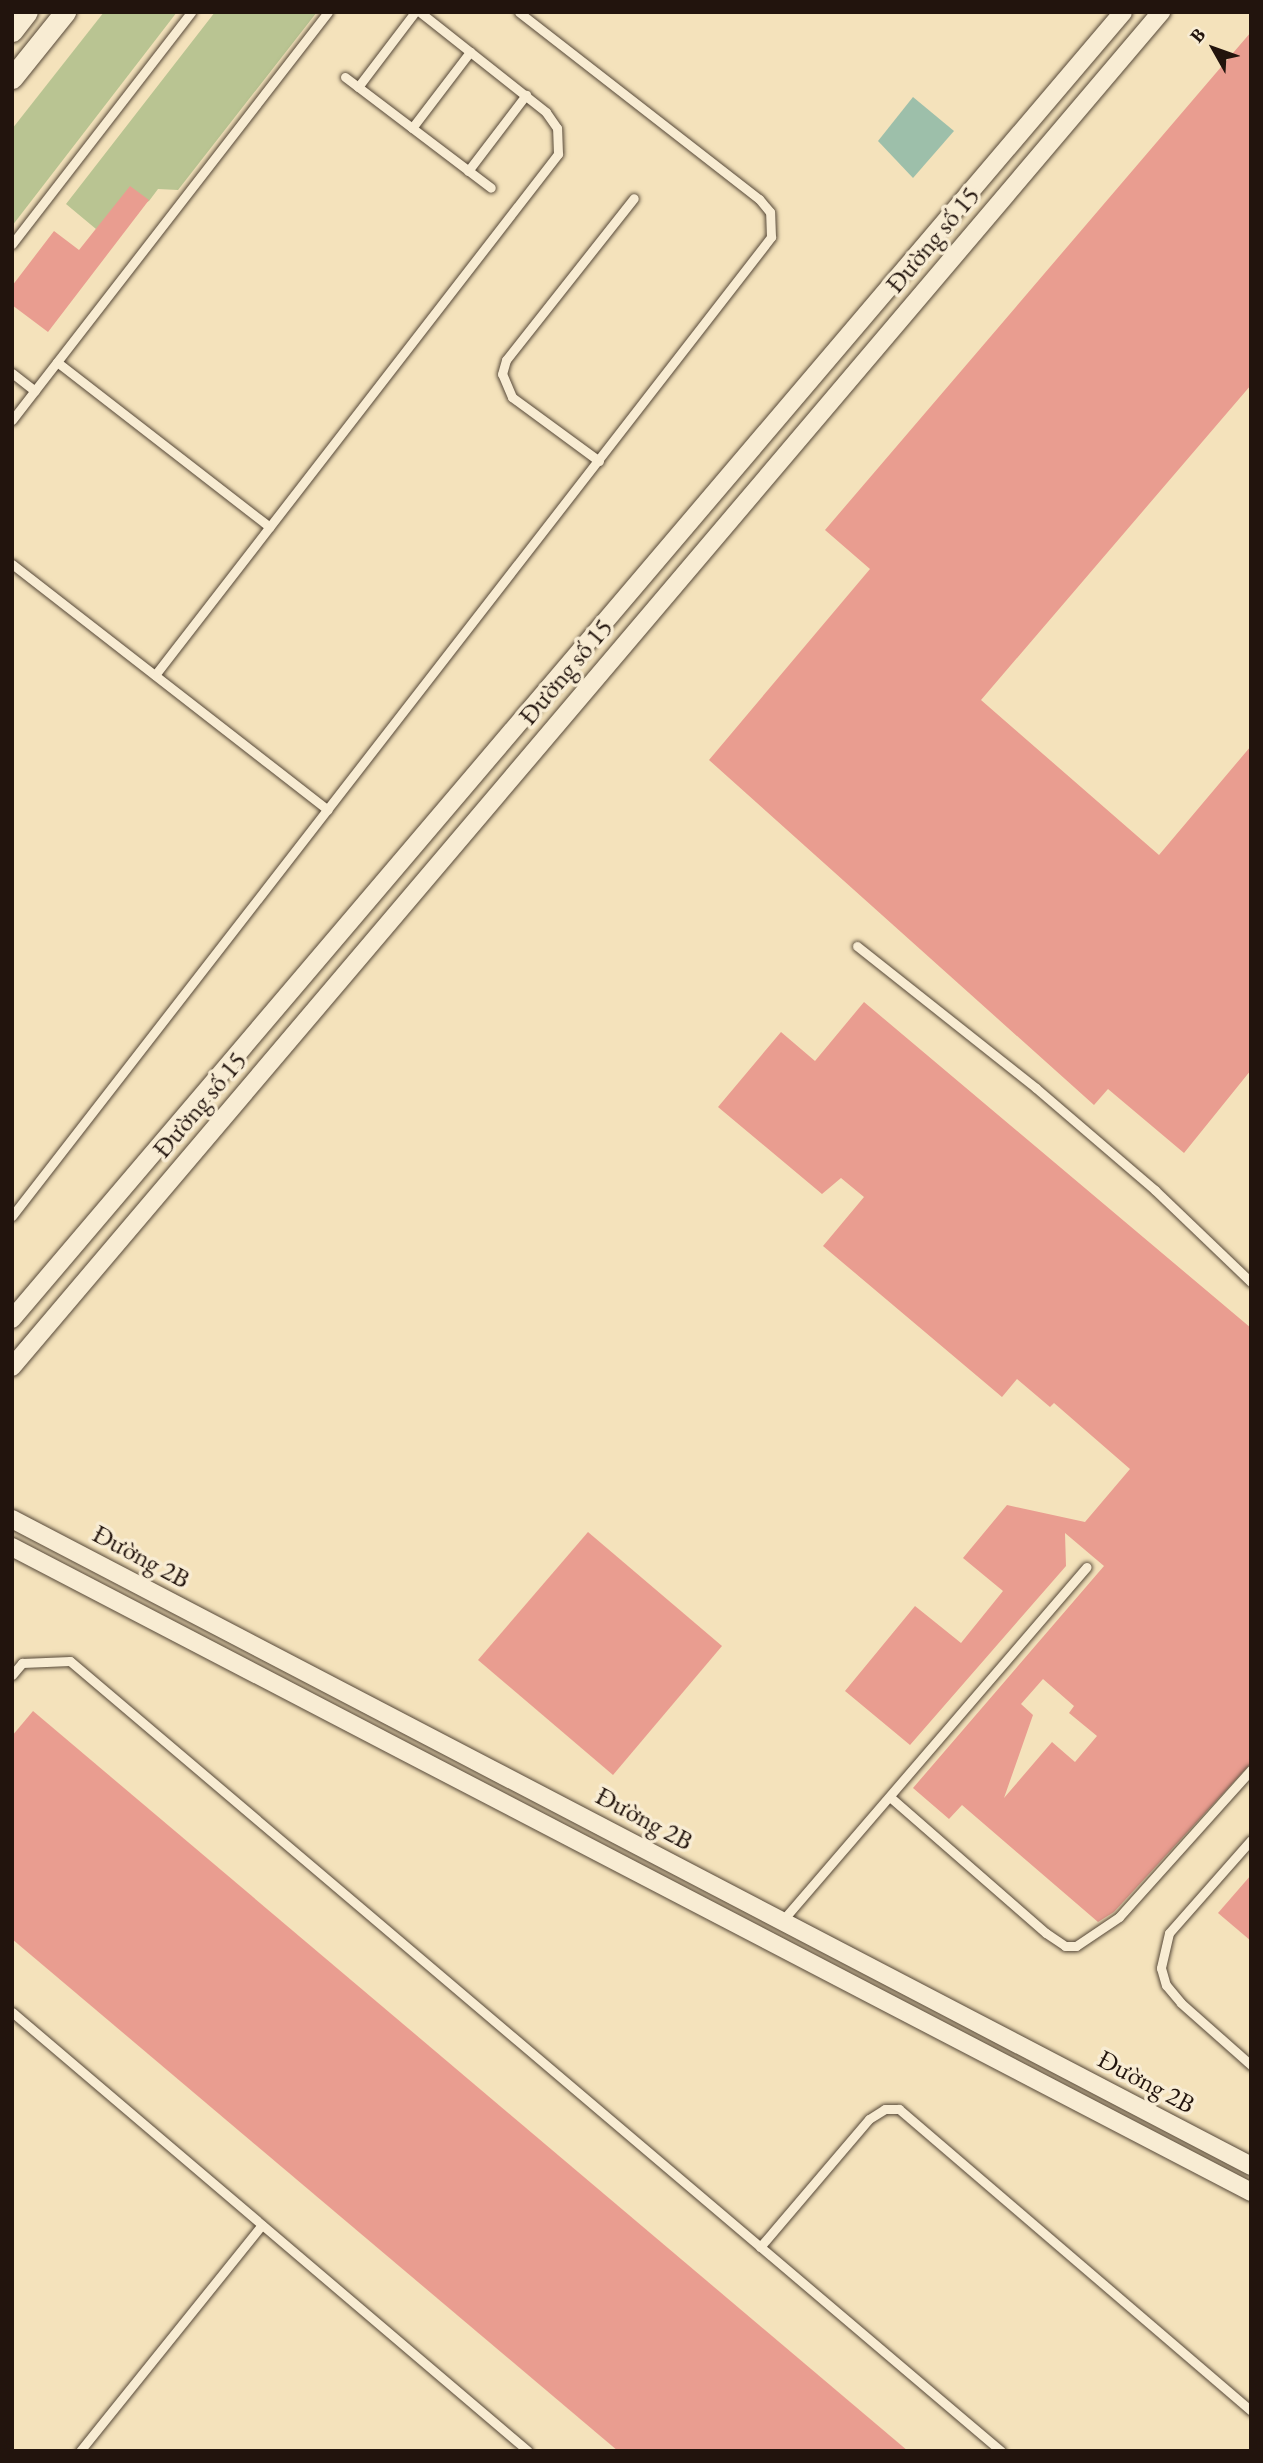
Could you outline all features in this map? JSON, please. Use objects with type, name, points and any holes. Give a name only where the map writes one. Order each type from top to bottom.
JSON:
[{"type":"street","points":[[12,31],[27,12]]},
{"type":"street","points":[[12,78],[65,12]]},
{"type":"street","name":"Đường số 15","points":[[12,1319],[1123,12]]},
{"type":"street","name":"Đường số 15","points":[[12,1367],[1161,12]]},
{"type":"street","name":"Đường 2B","points":[[12,1519],[1251,2166]]},
{"type":"street","name":"Đường 2B","points":[[12,1547],[1251,2192]]},
{"type":"lane","points":[[12,244],[191,12]]},
{"type":"lane","points":[[12,421],[328,12]]},
{"type":"lane","points":[[155,675],[554,162],[560,146],[557,128],[526,96],[418,12],[358,87]]},
{"type":"lane","points":[[12,1216],[768,244],[772,220],[759,199],[519,12]]},
{"type":"lane","points":[[412,128],[470,52]]},
{"type":"lane","points":[[345,77],[491,188]]},
{"type":"lane","points":[[468,171],[526,96]]},
{"type":"lane","points":[[599,461],[512,397],[502,374],[506,360],[634,198]]},
{"type":"lane","points":[[57,362],[270,527]]},
{"type":"lane","points":[[12,373],[35,391]]},
{"type":"lane","points":[[12,564],[328,810]]},
{"type":"lane","points":[[857,946],[1065,1113],[1155,1190],[1251,1282]]},
{"type":"lane","points":[[782,1921],[1087,1567]]},
{"type":"lane","points":[[12,1675],[22,1663],[70,1661],[1001,2451]]},
{"type":"lane","points":[[890,1797],[1046,1933],[1065,1946],[1076,1946],[1119,1917],[1251,1770]]},
{"type":"lane","points":[[1251,1840],[1169,1933],[1161,1952],[1161,1968],[1166,1985],[1181,2003],[1251,2066]]},
{"type":"lane","points":[[12,2012],[528,2451]]},
{"type":"lane","points":[[760,2247],[869,2119],[885,2109],[898,2109],[1251,2411]]},
{"type":"lane","points":[[80,2451],[262,2225]]},
{"type":"shaded area","points":[[104,12],[177,12],[12,226],[12,129]]},
{"type":"shaded area","points":[[215,12],[317,12],[178,190],[158,189],[149,201],[96,229],[66,204]]},
{"type":"shaded area","points":[[913,97],[954,131],[913,178],[878,141]]},
{"type":"building","points":[[1251,32],[1251,385],[981,700],[1159,855],[1251,746],[1251,1070],[1184,1153],[1108,1089],[1094,1105],[709,760],[870,569],[825,530]]},
{"type":"building","points":[[130,186],[149,200],[48,332],[12,305],[12,286],[54,231],[79,250]]},
{"type":"building","points":[[864,1002],[1251,1328],[1251,1763],[1114,1912],[1098,1922],[962,1805],[949,1819],[913,1788],[1104,1566],[1065,1533],[1066,1566],[910,1745],[845,1691],[915,1606],[961,1643],[1003,1591],[963,1558],[1007,1505],[1085,1522],[1130,1469],[1054,1403],[1050,1407],[1017,1379],[1002,1397],[823,1246],[864,1197],[841,1178],[822,1194],[718,1107],[781,1032],[815,1061]],"holes":[[[1043,1679],[1074,1706],[1069,1713],[1097,1736],[1075,1762],[1052,1742],[1004,1798],[1033,1715],[1021,1704]]]},
{"type":"building","points":[[588,1532],[722,1646],[613,1775],[478,1660]]},
{"type":"building","points":[[33,1711],[908,2451],[618,2451],[12,1939],[12,1736]]},
{"type":"building","points":[[1251,1875],[1251,1941],[1218,1913]]}]
